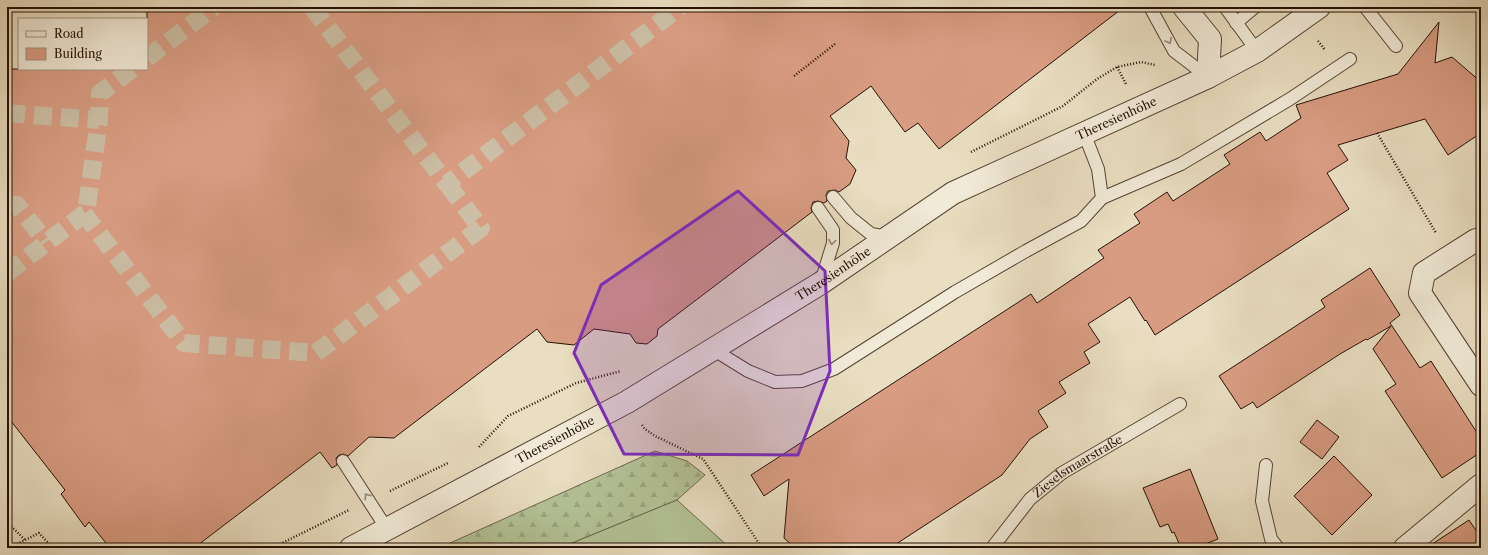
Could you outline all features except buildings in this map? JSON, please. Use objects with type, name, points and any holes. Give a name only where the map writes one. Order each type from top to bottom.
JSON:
[{"type":"street","points":[[1184,7],[1210,39],[1208,77]]},
{"type":"street","name":"Theresienhöhe","points":[[350,548],[628,402],[821,283],[953,193],[1208,77],[1257,51],[1319,7]]},
{"type":"street","points":[[1481,242],[1476,240],[1424,273],[1420,293],[1481,385]]},
{"type":"street","points":[[1405,548],[1481,485]]},
{"type":"lane","points":[[1150,7],[1174,51],[1208,77]]},
{"type":"lane","points":[[1225,7],[1257,51]]},
{"type":"lane","points":[[1236,22],[1256,7]]},
{"type":"lane","points":[[1365,7],[1396,46]]},
{"type":"lane","points":[[714,350],[748,372],[775,382],[802,381],[834,369],[955,292],[1081,221],[1102,198],[1181,164],[1290,99],[1350,59]]},
{"type":"lane","points":[[1084,133],[1098,169],[1102,198]]},
{"type":"lane","points":[[833,197],[850,218],[871,234],[888,237]]},
{"type":"lane","points":[[818,208],[833,230],[833,243],[821,283]]},
{"type":"lane","name":"Zieselsmaarstraße","points":[[992,548],[1030,499],[1062,473],[1180,404]]},
{"type":"lane","points":[[343,461],[388,529]]},
{"type":"lane","points":[[1266,465],[1262,501],[1272,539],[1278,548]]},
{"type":"path","points":[[794,76],[835,44]]},
{"type":"path","points":[[966,155],[1063,106],[1097,79],[1117,67]]},
{"type":"path","points":[[1377,133],[1449,256]]},
{"type":"path","points":[[478,449],[508,416],[576,383],[625,370]]},
{"type":"path","points":[[645,429],[655,436],[703,459],[762,548]]},
{"type":"path","points":[[272,548],[450,462]]},
{"type":"path","points":[[7,522],[25,540]]},
{"type":"path","points":[[9,548],[39,533],[53,548]]},
{"type":"highlighted area","points":[[738,191],[825,271],[830,371],[798,455],[624,454],[574,353],[601,285]]},
{"type":"green space","points":[[655,451],[687,461],[705,475],[677,500],[560,548],[439,548]]},
{"type":"green space","points":[[677,500],[730,548],[560,548]]},
{"type":"tunnel","points":[[148,57],[214,7]]},
{"type":"tunnel","points":[[312,7],[447,184],[680,7]]},
{"type":"tunnel","points":[[131,70],[100,93],[99,120],[86,213],[84,214],[184,343],[316,353],[481,228],[447,184]]},
{"type":"tunnel","points":[[7,113],[99,120]]},
{"type":"tunnel","points":[[7,204],[17,205],[46,242]]},
{"type":"tunnel","points":[[7,273],[84,214]]}]
